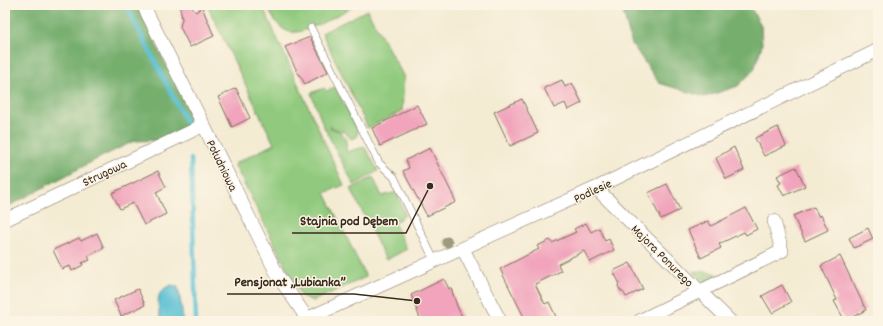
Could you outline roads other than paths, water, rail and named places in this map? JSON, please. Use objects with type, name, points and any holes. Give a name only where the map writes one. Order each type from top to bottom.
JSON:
[{"type":"street","name":"Południowa","points":[[143,5],[278,276],[307,320]]},
{"type":"street","name":"Podlesie","points":[[307,320],[596,188],[878,50]]},
{"type":"street","name":"Strugowa","points":[[5,220],[203,124]]},
{"type":"street","name":"Majora Ponurego","points":[[596,188],[730,321]]},
{"type":"street","points":[[639,321],[782,251],[774,221]]},
{"type":"street","points":[[464,249],[500,321]]},
{"type":"lane","points":[[311,28],[378,163],[394,177],[435,262]]},
{"type":"water","points":[[172,285],[178,287],[183,321],[161,321],[158,304],[159,295],[162,291]]},
{"type":"waterway","points":[[126,5],[186,122]]},
{"type":"waterway","points":[[191,159],[196,321]]},
{"type":"place","name":"Stajnia pod Dębem","points":[[430,186]]},
{"type":"place","name":"Pensjonat „Lubianka”","points":[[417,301]]}]
